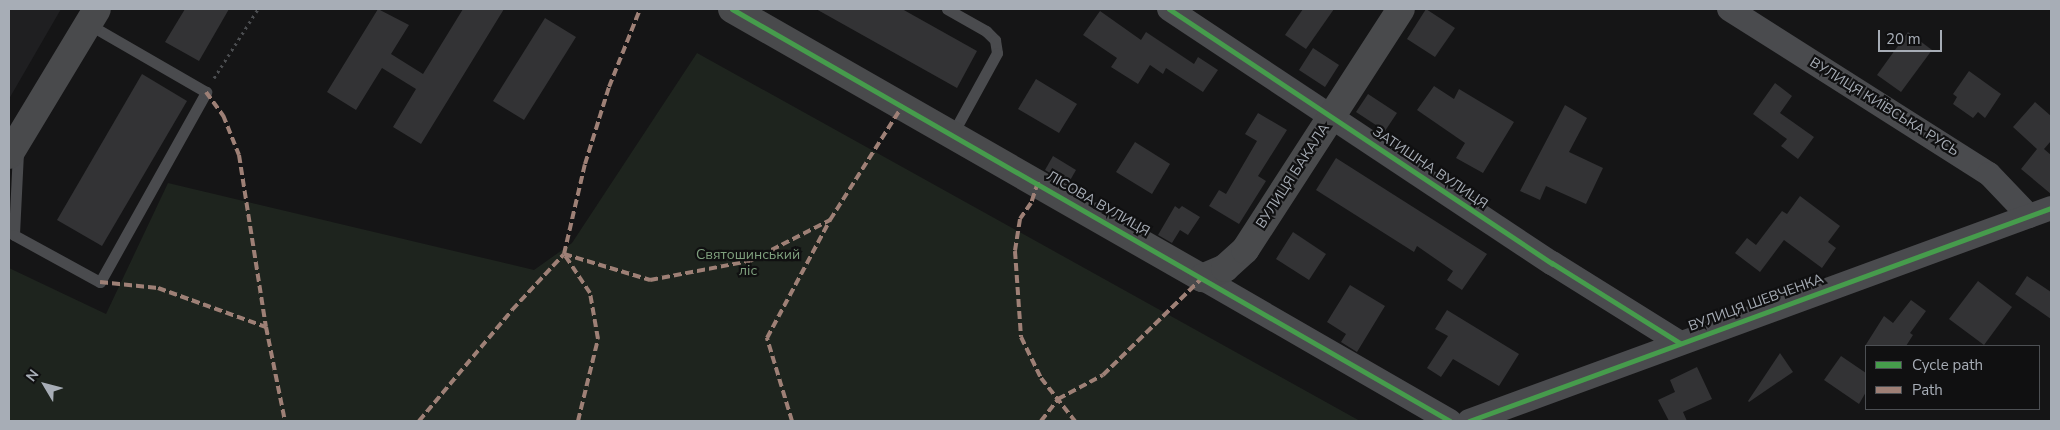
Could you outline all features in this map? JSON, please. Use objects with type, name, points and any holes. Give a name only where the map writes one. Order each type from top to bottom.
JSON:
[{"type":"street","name":"ЛІСОВА ВУЛИЦЯ","points":[[732,9],[953,133],[1450,421]]},
{"type":"street","name":"ЗАТИШНА ВУЛИЦЯ","points":[[1169,9],[1332,115],[1552,263],[1680,343]]},
{"type":"street","name":"ВУЛИЦЯ БАКАЛА","points":[[1202,278],[1225,268],[1245,250],[1401,9]]},
{"type":"street","name":"ВУЛИЦЯ КИЇВСЬКА РУСЬ","points":[[1730,9],[1989,174],[2029,216]]},
{"type":"street","points":[[14,150],[92,17]]},
{"type":"street","name":"ВУЛИЦЯ ШЕВЧЕНКА","points":[[1470,421],[2051,208]]},
{"type":"lane","points":[[947,9],[986,31],[995,40],[997,53],[953,133]]},
{"type":"lane","points":[[14,150],[14,235],[100,282],[206,92],[92,17]]},
{"type":"path","points":[[206,92],[258,9]]},
{"type":"shaded area","points":[[9,9],[61,9],[9,99]]},
{"type":"green space","name":"Святошинський ліс","points":[[697,53],[1360,421],[9,421],[9,268],[106,314],[168,183],[534,270],[572,243]]},
{"type":"building","points":[[185,9],[229,9],[199,61],[165,42]]},
{"type":"building","points":[[378,9],[409,25],[391,54],[423,74],[463,9],[504,9],[421,144],[393,127],[416,89],[382,68],[356,110],[327,92]]},
{"type":"building","points":[[816,9],[902,9],[977,51],[957,88]]},
{"type":"building","points":[[1303,9],[1334,9],[1306,49],[1285,35]]},
{"type":"building","points":[[1426,9],[1455,28],[1435,57],[1407,39]]},
{"type":"building","points":[[1100,11],[1141,40],[1146,32],[1194,64],[1198,57],[1218,70],[1203,92],[1166,68],[1163,74],[1150,65],[1138,84],[1111,67],[1117,58],[1083,35]]},
{"type":"building","points":[[545,18],[576,37],[524,120],[493,101]]},
{"type":"building","points":[[1908,32],[1932,50],[1901,92],[1877,75]]},
{"type":"building","points":[[1313,48],[1339,65],[1325,87],[1299,70]]},
{"type":"building","points":[[1969,71],[2001,94],[1985,118],[1978,112],[1973,118],[1953,104],[1957,97],[1953,94]]},
{"type":"building","points":[[142,74],[187,101],[102,246],[57,220]]},
{"type":"building","points":[[1036,79],[1077,104],[1059,133],[1018,109]]},
{"type":"building","points":[[1775,83],[1792,96],[1780,113],[1814,137],[1798,159],[1781,146],[1787,139],[1753,114]]},
{"type":"building","points":[[1434,86],[1454,99],[1459,89],[1514,122],[1483,173],[1456,158],[1465,143],[1417,110]]},
{"type":"building","points":[[1368,94],[1397,113],[1385,131],[1356,112]]},
{"type":"building","points":[[2035,102],[2051,116],[2051,141],[2044,149],[2051,155],[2051,194],[2021,169],[2037,149],[2013,127]]},
{"type":"building","points":[[1565,105],[1587,118],[1569,152],[1603,168],[1586,204],[1546,186],[1540,200],[1520,191]]},
{"type":"building","points":[[1258,113],[1287,130],[1258,176],[1266,181],[1239,224],[1209,206],[1219,190],[1226,194],[1257,141],[1245,134]]},
{"type":"building","points":[[1135,142],[1170,164],[1152,194],[1116,172]]},
{"type":"building","points":[[1053,156],[1076,170],[1068,184],[1045,170]]},
{"type":"building","points":[[1336,158],[1487,254],[1462,290],[1447,280],[1453,271],[1417,246],[1414,252],[1316,190]]},
{"type":"building","points":[[1800,196],[1840,226],[1828,242],[1836,248],[1822,268],[1784,240],[1760,272],[1735,253],[1747,238],[1756,245],[1782,211],[1787,214]]},
{"type":"building","points":[[1175,206],[1179,209],[1182,206],[1200,217],[1188,235],[1180,230],[1172,243],[1158,235]]},
{"type":"building","points":[[1293,232],[1326,254],[1309,280],[1276,259]]},
{"type":"building","points":[[2027,276],[2051,292],[2051,319],[2015,294]]},
{"type":"building","points":[[1978,281],[2012,307],[1984,345],[1949,319]]},
{"type":"building","points":[[1350,285],[1385,306],[1357,352],[1341,342],[1346,334],[1327,322]]},
{"type":"building","points":[[1911,300],[1926,311],[1910,333],[1913,335],[1907,345],[1866,345],[1884,316],[1893,323]]},
{"type":"building","points":[[1447,310],[1519,354],[1499,386],[1453,359],[1441,377],[1427,368],[1448,336],[1435,329]]},
{"type":"building","points":[[1780,353],[1793,372],[1749,402],[1748,401]]},
{"type":"building","points":[[1841,356],[1865,372],[1865,394],[1859,404],[1824,380]]},
{"type":"building","points":[[1697,367],[1712,399],[1683,412],[1687,421],[1669,421],[1658,400],[1675,392],[1670,380]]},
{"type":"marked path","points":[[578,421],[598,339],[590,293],[564,254],[585,164],[609,87],[640,9]]},
{"type":"marked path","points":[[206,92],[223,115],[239,155],[266,327],[285,421]]},
{"type":"marked path","points":[[419,421],[512,310],[564,254],[650,280],[750,261],[830,220],[903,105]]},
{"type":"marked path","points":[[1038,182],[1031,203],[1020,219],[1015,251],[1021,337],[1041,378],[1075,421]]},
{"type":"marked path","points":[[792,421],[767,338],[830,220]]},
{"type":"marked path","points":[[1041,421],[1058,399],[1103,375],[1202,278]]},
{"type":"marked path","points":[[100,282],[158,288],[266,327]]},
{"type":"cycle path","points":[[732,9],[1450,421]]},
{"type":"cycle path","points":[[1169,9],[1552,263],[1680,343]]},
{"type":"cycle path","points":[[1469,421],[2051,208]]}]
